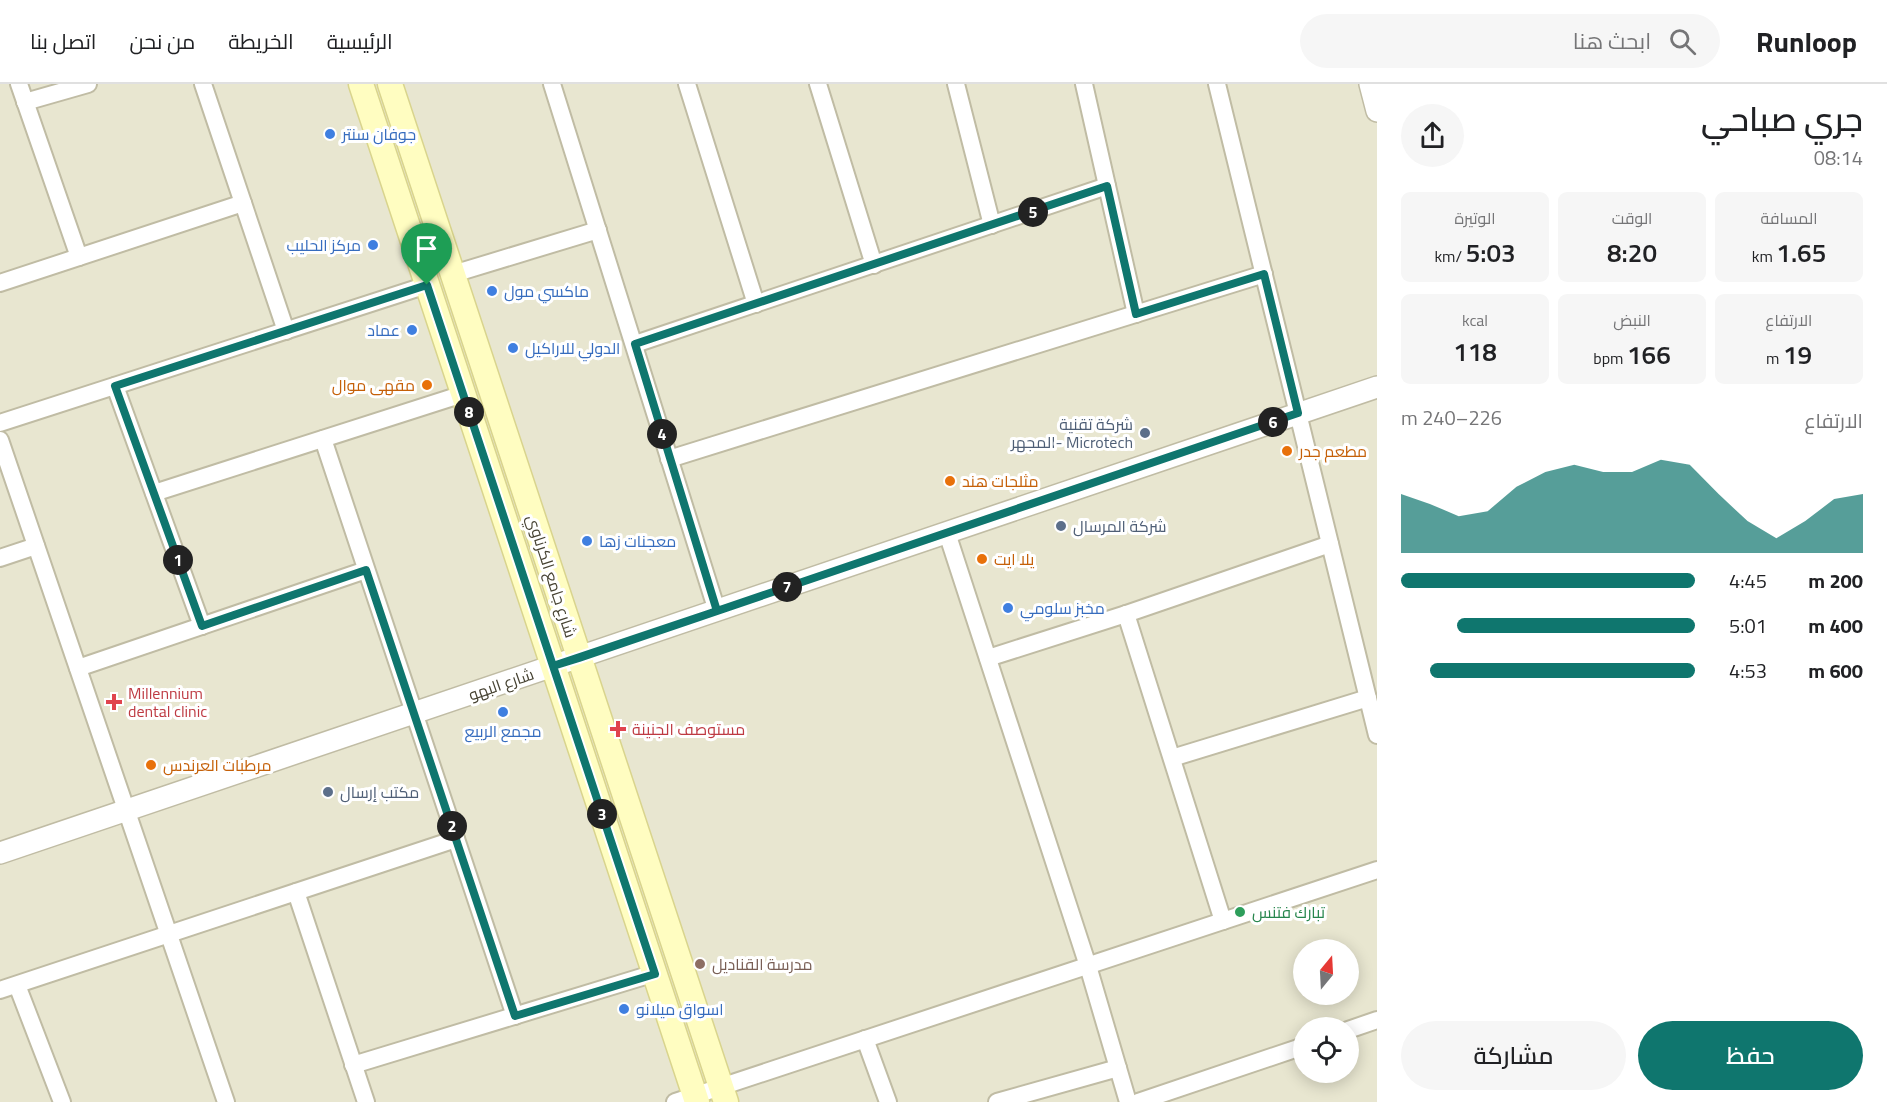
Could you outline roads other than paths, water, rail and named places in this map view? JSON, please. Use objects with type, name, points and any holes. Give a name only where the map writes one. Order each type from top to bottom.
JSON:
[{"type":"main road","name":"شارع جامع الكرناوي","points":[[361,84],[655,974],[689,1100]]},
{"type":"main road","name":"شارع جامع الكرناوي","points":[[390,84],[724,1094]]},
{"type":"street","points":[[19,84],[79,257]]},
{"type":"street","points":[[25,102],[88,84]]},
{"type":"street","points":[[203,84],[286,331]]},
{"type":"street","points":[[552,84],[717,611]]},
{"type":"street","points":[[687,84],[756,304]]},
{"type":"street","points":[[819,84],[874,265]]},
{"type":"street","points":[[956,84],[992,225]]},
{"type":"street","points":[[1084,84],[1136,314]]},
{"type":"street","points":[[1217,84],[1377,735]]},
{"type":"street","points":[[1370,84],[1377,111]]},
{"type":"street","points":[[635,344],[1107,186]]},
{"type":"street","points":[[0,283],[243,203]]},
{"type":"street","points":[[453,274],[598,230]]},
{"type":"street","points":[[669,459],[1264,274]]},
{"type":"street","points":[[0,423],[427,285]]},
{"type":"street","points":[[115,386],[202,626]]},
{"type":"street","name":"شارع البهو","points":[[0,854],[1377,387]]},
{"type":"street","points":[[154,493],[463,394]]},
{"type":"street","points":[[323,439],[515,1016]]},
{"type":"street","points":[[0,440],[226,1102]]},
{"type":"street","points":[[947,533],[1088,966],[1128,1102]]},
{"type":"street","points":[[988,658],[1126,614],[1330,544]]},
{"type":"street","points":[[0,558],[36,546]]},
{"type":"street","points":[[78,668],[366,570]]},
{"type":"street","points":[[1126,614],[1223,921]]},
{"type":"street","points":[[1172,758],[1368,698]]},
{"type":"street","points":[[0,990],[456,839]]},
{"type":"street","points":[[689,1100],[724,1094],[865,1039],[1377,870]]},
{"type":"street","points":[[296,892],[366,1102]]},
{"type":"street","points":[[353,1065],[655,974]]},
{"type":"street","points":[[17,985],[62,1102]]},
{"type":"street","points":[[1359,1026],[1377,1020]]},
{"type":"street","points":[[865,1039],[888,1102]]},
{"type":"street","points":[[1138,1102],[1293,1050]]},
{"type":"street","points":[[997,1102],[1118,1068]]},
{"type":"place","name":"جوفان سنتر","points":[[330,134]]},
{"type":"place","name":"مركز الحليب","points":[[373,245]]},
{"type":"place","name":"ماكسي مول","points":[[492,291]]},
{"type":"place","name":"عماد","points":[[412,330]]},
{"type":"place","name":"الدولي للاراكيل","points":[[513,348]]},
{"type":"place","name":"مقهى موال","points":[[427,385]]},
{"type":"place","name":"شركة تقنية المجهر- Microtech","points":[[1145,433]]},
{"type":"place","name":"مطعم جدر","points":[[1287,451]]},
{"type":"place","name":"مثلجات هند","points":[[950,481]]},
{"type":"place","name":"شركة المرسال","points":[[1061,526]]},
{"type":"place","name":"معجنات زها","points":[[587,541]]},
{"type":"place","name":"يلا ايت","points":[[982,559]]},
{"type":"place","name":"مخبز سلومي","points":[[1008,608]]},
{"type":"place","name":"Millennium dental clinic","points":[[114,702]]},
{"type":"place","name":"مجمع الربيع","points":[[503,712]]},
{"type":"place","name":"مستوصف الجنينة","points":[[618,729]]},
{"type":"place","name":"مرطبات العرندس","points":[[151,765]]},
{"type":"place","name":"مكتب إرسال","points":[[328,792]]},
{"type":"place","name":"تبارك فتنس","points":[[1240,912]]},
{"type":"place","name":"مدرسة القناديل","points":[[700,964]]},
{"type":"place","name":"اسواق ميلانو","points":[[624,1009]]}]
